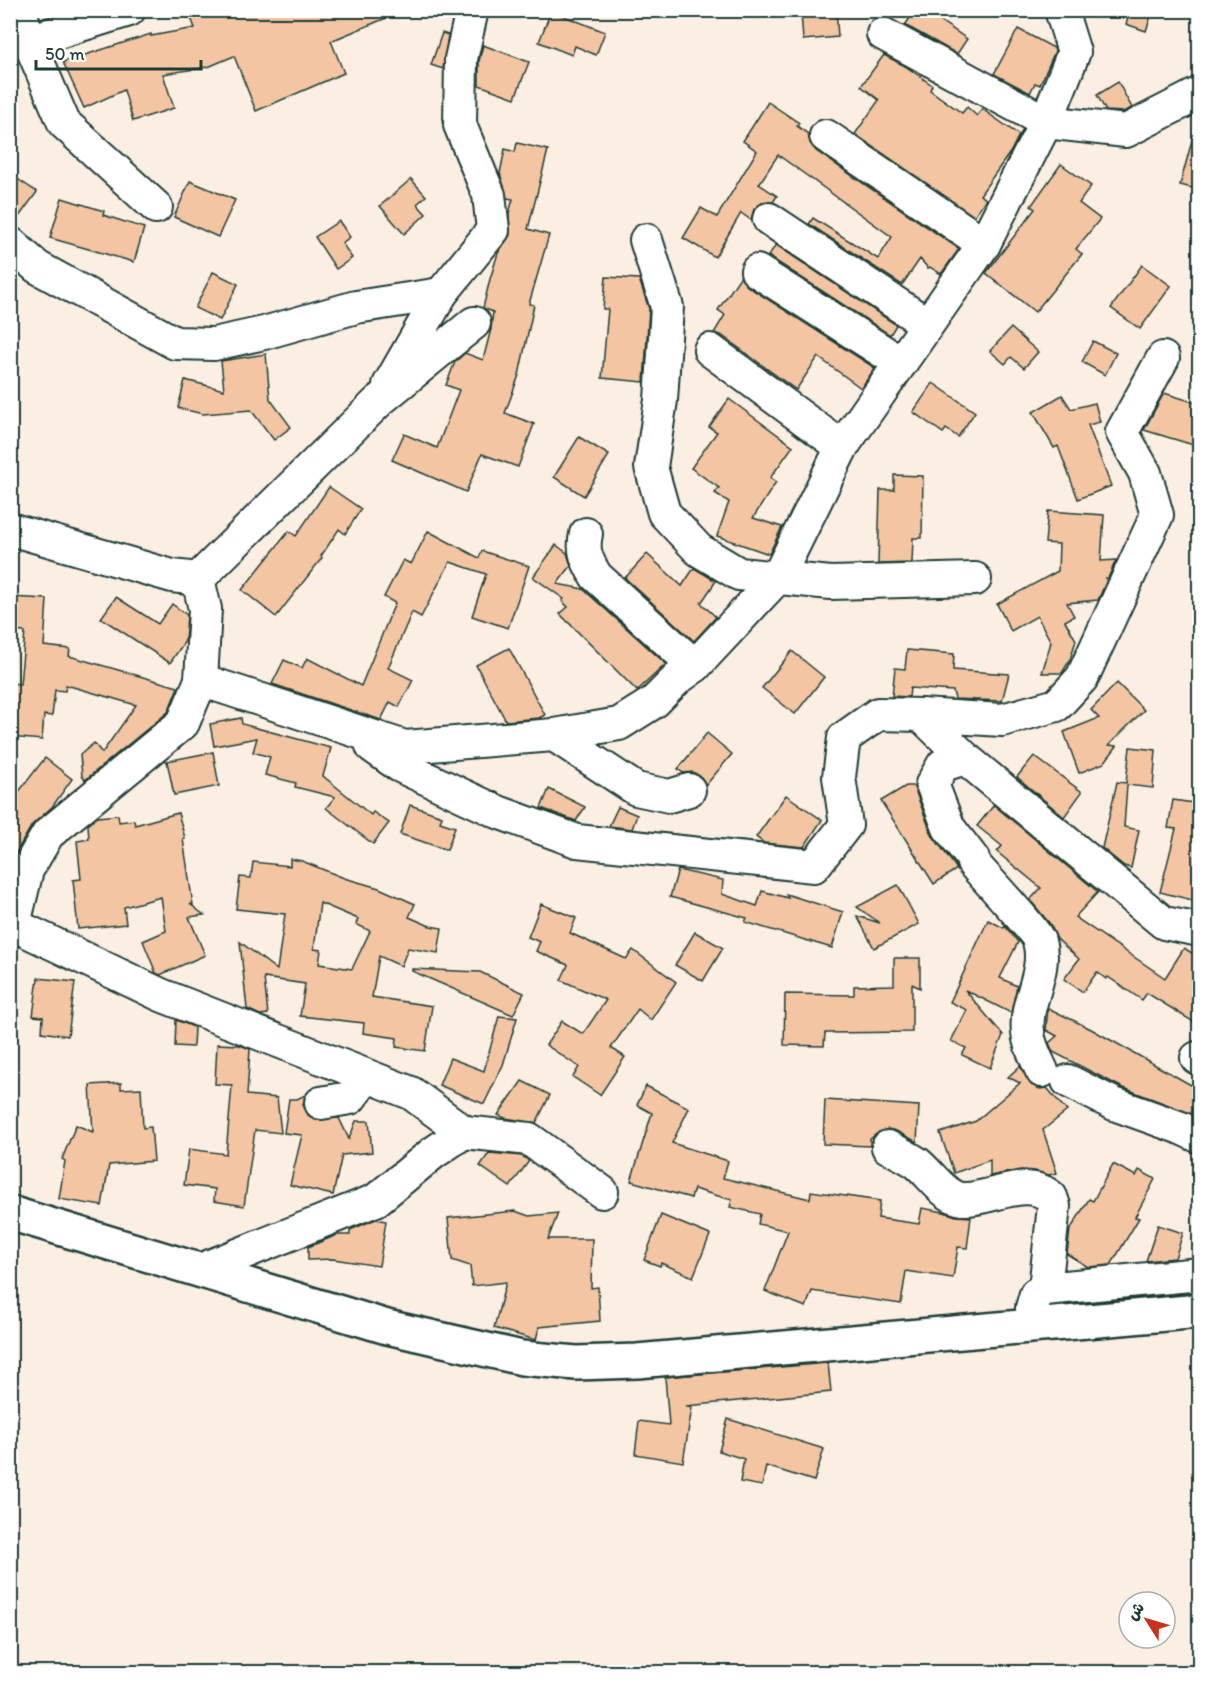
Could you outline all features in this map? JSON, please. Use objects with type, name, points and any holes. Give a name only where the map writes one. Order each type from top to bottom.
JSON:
[{"type":"main road","points":[[10,1213],[387,1327],[522,1358],[576,1363],[637,1361],[1200,1311]]},
{"type":"street","points":[[20,10],[29,40],[64,123],[156,207]]},
{"type":"street","points":[[29,40],[129,10]]},
{"type":"street","points":[[381,399],[441,294],[493,230],[489,195],[460,125],[461,59],[472,10]]},
{"type":"street","points":[[201,680],[405,747],[554,735],[619,724],[654,702],[677,679],[695,666],[778,577],[842,447],[984,244],[1046,122],[1074,52],[1061,10]]},
{"type":"street","points":[[883,34],[1046,122],[1126,131],[1200,93]]},
{"type":"street","points":[[826,136],[984,244]]},
{"type":"street","points":[[769,219],[927,324]]},
{"type":"street","points":[[646,240],[667,307],[661,400],[651,467],[664,513],[699,550],[739,574],[831,583],[975,579]]},
{"type":"street","points":[[10,243],[37,267],[175,343],[214,344],[264,333],[356,307],[441,294]]},
{"type":"street","points":[[757,271],[901,363]]},
{"type":"street","points":[[198,579],[381,399],[474,323]]},
{"type":"street","points":[[710,350],[842,447]]},
{"type":"street","points":[[363,734],[374,748],[400,766],[498,812],[577,841],[814,866],[846,825],[839,777],[844,738],[878,714],[1002,720],[1057,705],[1082,678],[1156,515],[1145,473],[1122,432],[1163,358]]},
{"type":"street","points":[[10,529],[172,576],[198,579]]},
{"type":"street","points":[[586,534],[583,545],[585,558],[596,576],[695,666]]},
{"type":"street","points":[[198,579],[205,609],[201,680],[183,723],[48,834],[27,870],[12,923],[161,995],[411,1093],[464,1131],[529,1139],[602,1192]]},
{"type":"street","points":[[921,715],[965,758],[1164,923],[1196,925]]},
{"type":"street","points":[[554,735],[636,789],[669,796],[690,790]]},
{"type":"street","points":[[965,758],[943,765],[932,784],[949,828],[973,859],[973,863],[1039,939],[1041,967],[1029,1013],[1028,1031],[1033,1052],[1055,1076],[1114,1104],[1200,1137]]},
{"type":"street","points":[[321,1103],[350,1098],[367,1076]]},
{"type":"street","points":[[200,1270],[376,1200],[433,1153],[464,1131]]},
{"type":"street","points":[[888,1147],[918,1164],[954,1197],[964,1200],[1000,1192],[1037,1188],[1051,1197],[1054,1206],[1045,1289]]},
{"type":"street","points":[[1035,1325],[1032,1308],[1036,1294],[1045,1289],[1200,1274]]},
{"type":"building","points":[[208,10],[403,11],[331,41],[344,73],[256,111],[234,56],[208,67],[163,74],[174,108],[133,121],[124,90],[84,108],[63,62],[151,34],[151,36],[195,28],[191,18]]},
{"type":"building","points":[[811,10],[836,10],[838,37],[803,40],[801,13]]},
{"type":"building","points":[[916,10],[924,10],[967,39],[957,54],[905,25]]},
{"type":"building","points":[[1131,10],[1153,10],[1146,31],[1126,24]]},
{"type":"building","points":[[551,11],[605,32],[596,55],[575,46],[572,55],[539,42]]},
{"type":"building","points":[[1018,29],[1054,48],[1055,51],[1040,85],[1035,83],[1030,93],[994,74]]},
{"type":"building","points":[[442,33],[448,35],[443,69],[431,65]]},
{"type":"building","points":[[483,45],[529,62],[515,98],[479,85],[479,61]]},
{"type":"building","points":[[884,55],[905,66],[932,85],[930,90],[962,113],[967,107],[977,116],[982,109],[1019,135],[1011,151],[980,195],[986,199],[974,216],[855,134],[879,100],[861,86]]},
{"type":"building","points":[[1118,82],[1132,108],[1123,112],[1106,111],[1097,95]]},
{"type":"building","points":[[768,102],[799,123],[797,126],[808,134],[810,143],[816,151],[959,249],[941,274],[928,268],[920,259],[902,285],[809,224],[813,218],[878,259],[892,237],[778,155],[759,184],[777,196],[773,202],[762,203],[754,209],[751,220],[741,213],[715,257],[683,238],[701,208],[717,217],[757,151],[743,141]]},
{"type":"building","points":[[1194,133],[1200,133],[1200,190],[1180,185]]},
{"type":"building","points":[[517,143],[548,150],[528,229],[549,235],[529,304],[534,305],[519,375],[505,413],[534,424],[518,467],[482,454],[466,492],[392,460],[404,434],[437,448],[459,390],[446,385],[455,362],[465,353],[483,360],[493,312],[483,308],[498,253],[510,235],[509,213],[513,199],[507,198],[500,173],[505,149],[515,152]]},
{"type":"building","points":[[1061,164],[1091,186],[1079,203],[1100,219],[1076,249],[1082,254],[1035,312],[986,273],[1035,209],[1031,206]]},
{"type":"building","points":[[10,174],[37,192],[13,225],[10,225]]},
{"type":"building","points":[[411,179],[426,196],[417,204],[426,214],[404,234],[380,206]]},
{"type":"building","points":[[190,181],[235,200],[218,237],[174,217]]},
{"type":"building","points":[[62,198],[104,211],[103,215],[144,228],[134,262],[50,238]]},
{"type":"building","points":[[339,221],[350,237],[342,243],[352,258],[336,269],[315,237]]},
{"type":"building","points":[[776,245],[896,325],[890,335],[768,256]]},
{"type":"building","points":[[1142,265],[1171,286],[1140,329],[1111,308]]},
{"type":"building","points":[[213,272],[238,284],[220,320],[195,308]]},
{"type":"building","points":[[606,277],[639,279],[649,309],[644,382],[602,378],[608,309],[603,309]]},
{"type":"building","points":[[740,277],[747,286],[875,368],[861,388],[818,357],[796,390],[721,335],[714,333],[725,315],[718,310]]},
{"type":"building","points":[[1011,328],[1038,352],[1024,368],[1011,357],[1005,364],[990,351]]},
{"type":"building","points":[[1093,341],[1116,353],[1105,375],[1082,362]]},
{"type":"building","points":[[266,354],[270,399],[291,427],[274,440],[251,410],[203,414],[178,408],[185,380],[224,390],[221,361]]},
{"type":"building","points":[[933,383],[975,412],[958,437],[946,429],[943,433],[913,412]]},
{"type":"building","points":[[1164,393],[1200,404],[1200,447],[1144,430]]},
{"type":"building","points":[[1062,395],[1071,409],[1095,403],[1100,422],[1088,425],[1111,486],[1078,499],[1058,446],[1054,448],[1033,412]]},
{"type":"building","points":[[729,399],[793,446],[770,478],[776,482],[753,518],[782,527],[769,554],[717,536],[729,502],[715,493],[719,488],[691,468],[717,432],[709,427]]},
{"type":"building","points":[[579,437],[609,455],[584,496],[554,477]]},
{"type":"building","points":[[894,475],[923,476],[922,538],[913,538],[912,563],[878,564],[880,490],[894,490]]},
{"type":"building","points":[[329,487],[361,509],[345,534],[339,529],[321,556],[322,558],[276,617],[242,590],[289,531],[296,536]]},
{"type":"building","points":[[1048,511],[1104,515],[1101,561],[1116,560],[1098,600],[1067,603],[1074,616],[1065,621],[1076,640],[1070,660],[1062,673],[1042,673],[1051,642],[1037,616],[1011,631],[997,604],[1058,571],[1059,544],[1045,543]]},
{"type":"building","points":[[428,531],[479,558],[482,551],[529,566],[508,628],[472,616],[486,574],[450,562],[421,617],[412,612],[388,668],[413,680],[399,707],[390,702],[381,720],[272,684],[284,660],[302,668],[307,658],[361,686],[395,603],[384,597],[403,560],[411,564]]},
{"type":"building","points":[[556,545],[567,553],[571,566],[557,584],[583,589],[666,664],[637,691],[560,614],[568,607],[562,601],[564,599],[533,577]]},
{"type":"building","points":[[647,554],[682,586],[694,568],[716,581],[701,603],[716,617],[694,641],[625,578]]},
{"type":"building","points":[[10,597],[47,599],[44,646],[70,649],[69,656],[178,687],[168,712],[85,780],[82,776],[80,755],[94,743],[102,753],[136,705],[66,685],[65,691],[55,690],[52,716],[44,715],[42,740],[10,737],[10,683],[20,684],[25,632],[10,631]]},
{"type":"building","points":[[116,597],[158,624],[172,604],[187,615],[185,641],[170,663],[101,618]]},
{"type":"building","points":[[509,648],[545,715],[539,718],[506,721],[476,665]]},
{"type":"building","points":[[907,650],[954,654],[953,670],[1009,674],[1002,701],[955,699],[953,691],[910,688],[909,697],[892,696],[895,668],[905,669]]},
{"type":"building","points":[[792,651],[824,677],[795,714],[762,688]]},
{"type":"building","points":[[1117,683],[1144,710],[1109,745],[1117,746],[1104,763],[1079,773],[1064,732],[1099,718],[1091,710]]},
{"type":"building","points":[[241,718],[242,724],[331,748],[323,776],[371,815],[373,812],[389,823],[373,844],[326,808],[335,797],[295,787],[296,783],[265,775],[270,757],[253,752],[257,738],[214,746],[210,724]]},
{"type":"building","points":[[707,733],[732,754],[706,785],[701,777],[693,772],[683,773],[678,769]]},
{"type":"building","points":[[1130,747],[1156,750],[1153,788],[1127,785],[1124,827],[1139,830],[1131,868],[1124,866],[1102,848],[1117,782],[1126,783]]},
{"type":"building","points":[[213,752],[219,786],[174,795],[167,761]]},
{"type":"building","points":[[1034,756],[1082,792],[1064,817],[1017,777]]},
{"type":"building","points":[[45,758],[72,779],[52,807],[32,825],[10,863],[10,803]]},
{"type":"building","points":[[906,786],[913,786],[932,835],[957,869],[934,884],[881,801]]},
{"type":"building","points":[[549,789],[585,807],[576,821],[541,808]]},
{"type":"building","points":[[786,795],[822,820],[804,847],[764,843],[756,837]]},
{"type":"building","points":[[1173,800],[1200,804],[1200,902],[1160,892],[1176,829],[1168,828]]},
{"type":"building","points":[[410,805],[442,816],[440,822],[455,827],[447,850],[400,834]]},
{"type":"building","points":[[994,805],[1098,892],[1075,917],[1165,978],[1184,948],[1200,958],[1200,1026],[1147,993],[1142,1000],[1097,972],[1083,992],[1064,979],[1079,959],[1057,939],[1050,924],[1030,900],[1041,888],[997,852],[1002,846],[977,826]]},
{"type":"building","points":[[618,807],[637,815],[632,829],[609,826]]},
{"type":"building","points":[[178,813],[185,838],[183,839],[193,905],[190,904],[204,915],[189,917],[205,955],[160,975],[156,973],[143,941],[166,931],[161,897],[124,907],[126,924],[78,929],[73,880],[81,879],[77,841],[89,839],[88,825],[97,817],[118,815],[119,822],[134,820],[135,825]]},
{"type":"building","points":[[290,859],[302,861],[344,878],[379,888],[415,904],[409,917],[430,926],[442,928],[438,953],[408,948],[401,966],[379,956],[372,997],[432,1006],[425,1051],[396,1047],[397,1038],[363,1033],[364,1023],[300,1016],[305,984],[264,978],[268,1014],[260,1015],[247,1009],[240,942],[277,970],[285,914],[236,909],[240,877],[251,878],[253,862],[290,866]],"holes":[[[320,903],[358,919],[356,924],[370,931],[352,969],[319,964],[321,950],[314,949]]]},
{"type":"building","points":[[678,870],[723,880],[722,894],[757,906],[762,891],[788,898],[786,894],[843,912],[832,948],[745,922],[747,918],[670,897]]},
{"type":"building","points":[[898,885],[919,924],[874,948],[857,916],[880,923],[857,907]]},
{"type":"building","points":[[541,904],[576,918],[570,933],[626,959],[633,950],[676,982],[651,1020],[638,1009],[611,1048],[625,1057],[600,1095],[573,1077],[579,1067],[546,1045],[562,1021],[583,1034],[606,1000],[561,980],[568,965],[536,951],[540,942],[528,937]]},
{"type":"building","points":[[988,920],[1004,928],[1005,926],[1018,942],[1000,978],[1017,986],[1011,1013],[965,990],[1003,1035],[990,1068],[962,1055],[966,1048],[951,1041],[967,1010],[950,1002]]},
{"type":"building","points":[[695,932],[723,948],[703,981],[675,965]]},
{"type":"building","points":[[894,958],[920,958],[920,988],[912,984],[912,1032],[825,1033],[824,1046],[784,1045],[785,994],[854,995],[854,986],[894,985]]},
{"type":"building","points":[[412,969],[480,972],[524,993],[513,1015],[412,971]]},
{"type":"building","points":[[38,978],[75,982],[68,1036],[42,1032],[43,1017],[33,1016]]},
{"type":"building","points":[[1048,1008],[1091,1029],[1200,1090],[1200,1117],[1121,1087],[1053,1052],[1049,1043],[1057,1036],[1046,1030]]},
{"type":"building","points":[[499,1016],[517,1018],[503,1065],[484,1104],[439,1085],[450,1058],[484,1071]]},
{"type":"building","points":[[176,1020],[194,1027],[193,1047],[175,1046]]},
{"type":"building","points":[[217,1044],[240,1045],[250,1049],[247,1095],[277,1098],[281,1133],[255,1130],[244,1206],[214,1201],[215,1189],[184,1185],[189,1149],[226,1154],[232,1085],[215,1084]]},
{"type":"building","points":[[1020,1066],[1031,1085],[1040,1089],[1047,1088],[1067,1111],[1043,1130],[1057,1173],[1049,1175],[1020,1170],[990,1176],[990,1160],[954,1173],[940,1133],[976,1121],[1020,1083],[1008,1077]]},
{"type":"building","points":[[522,1081],[550,1095],[536,1123],[498,1115]]},
{"type":"building","points":[[121,1083],[121,1089],[141,1088],[143,1128],[151,1127],[154,1161],[109,1165],[102,1206],[59,1199],[65,1161],[62,1159],[76,1125],[93,1132],[90,1085]]},
{"type":"building","points":[[646,1086],[689,1108],[672,1143],[728,1161],[723,1178],[810,1199],[811,1191],[880,1201],[878,1218],[919,1224],[922,1208],[971,1217],[967,1248],[958,1247],[953,1278],[906,1271],[901,1304],[812,1291],[806,1307],[765,1291],[788,1231],[758,1224],[760,1214],[730,1207],[732,1200],[694,1189],[691,1198],[631,1181],[652,1113],[637,1105]]},
{"type":"building","points":[[305,1095],[303,1105],[308,1115],[315,1120],[339,1118],[349,1139],[356,1121],[369,1121],[372,1152],[342,1155],[333,1195],[290,1185],[302,1135],[284,1133],[289,1099],[297,1099]]},
{"type":"building","points":[[825,1100],[919,1106],[917,1142],[888,1129],[870,1139],[870,1146],[823,1144]]},
{"type":"building","points":[[489,1153],[522,1156],[529,1161],[510,1187],[480,1166]]},
{"type":"building","points":[[1113,1164],[1136,1176],[1139,1170],[1155,1179],[1135,1217],[1139,1218],[1111,1265],[1088,1267],[1067,1254],[1070,1230],[1089,1199],[1093,1201]]},
{"type":"building","points":[[515,1211],[529,1216],[558,1213],[548,1239],[592,1239],[591,1288],[598,1287],[600,1321],[539,1327],[536,1340],[494,1328],[506,1282],[472,1286],[470,1266],[452,1260],[448,1218]]},
{"type":"building","points":[[661,1215],[710,1235],[693,1277],[661,1263],[660,1266],[644,1260]]},
{"type":"building","points":[[376,1219],[386,1221],[379,1266],[333,1259],[308,1260],[308,1247],[337,1235],[350,1235],[350,1230]]},
{"type":"building","points":[[1158,1225],[1183,1233],[1175,1258],[1146,1261]]},
{"type":"building","points":[[828,1363],[831,1392],[686,1406],[692,1408],[683,1462],[635,1454],[639,1421],[669,1425],[665,1377]]},
{"type":"building","points":[[728,1419],[824,1449],[814,1481],[766,1466],[762,1486],[740,1482],[744,1459],[719,1451]]}]
